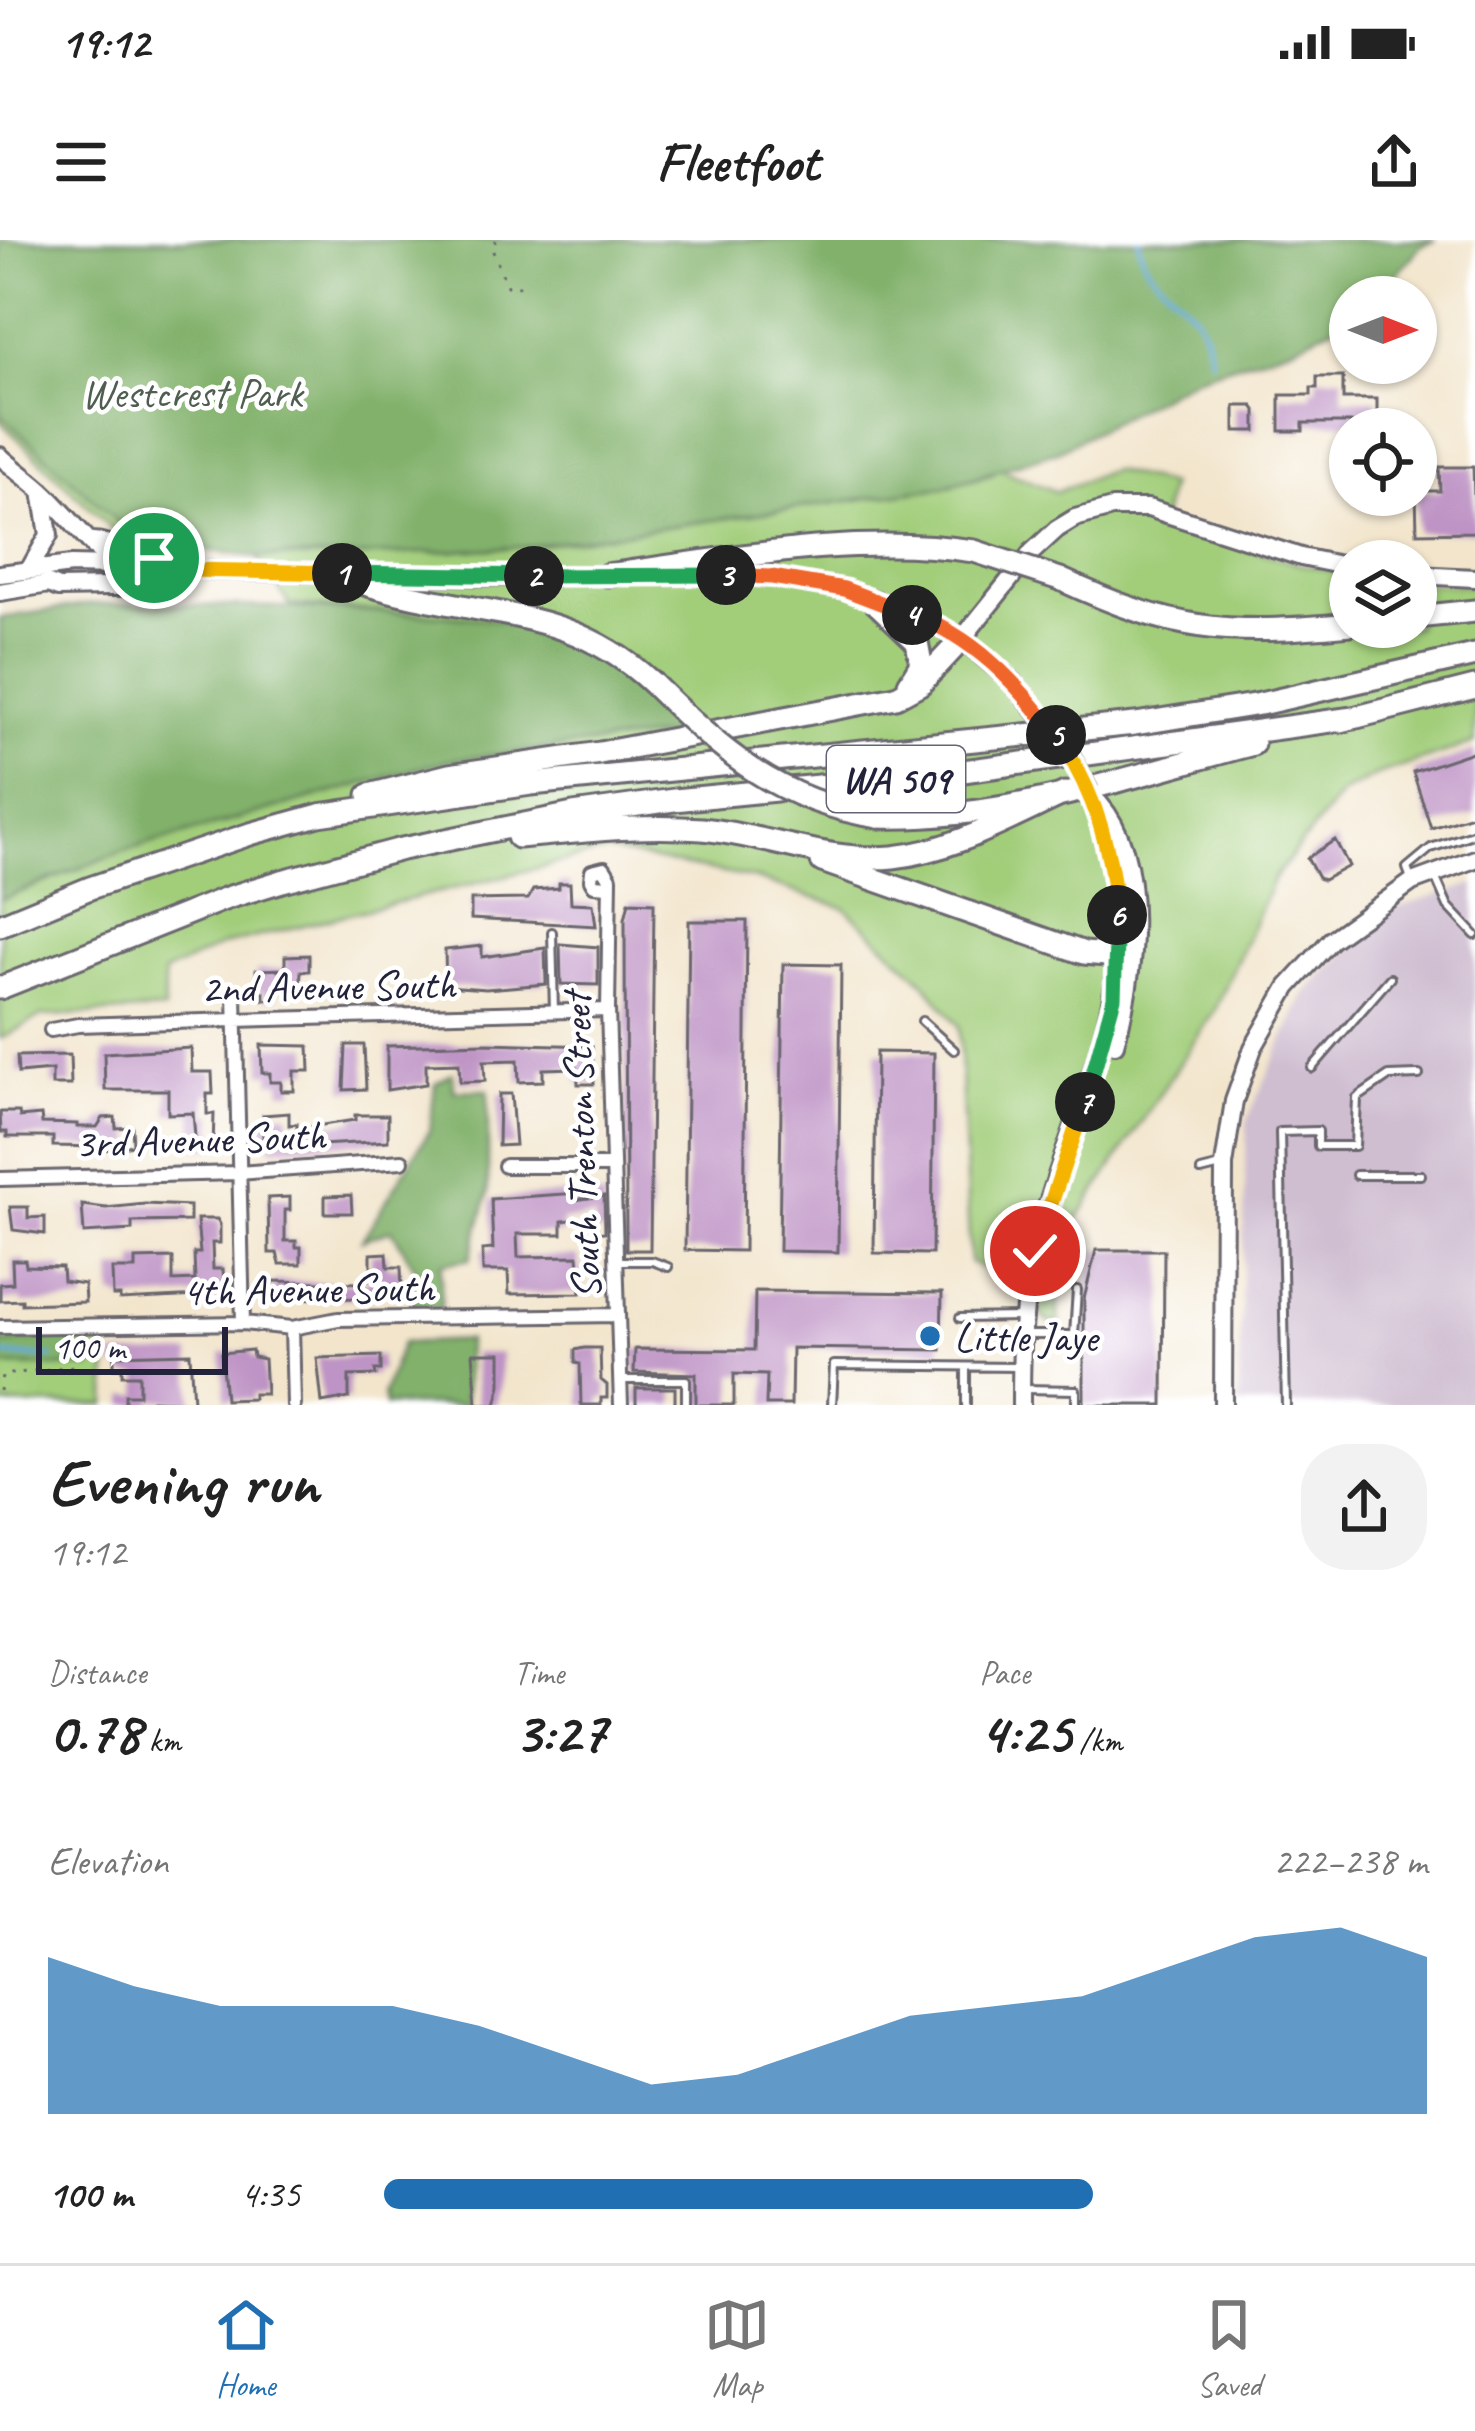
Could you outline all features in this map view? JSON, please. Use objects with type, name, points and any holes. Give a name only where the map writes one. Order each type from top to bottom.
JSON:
[{"type":"highway","points":[[607,575],[812,547],[974,551],[1060,579],[1137,613],[1196,628],[1259,632],[1329,626]]},
{"type":"highway","points":[[325,573],[416,597],[554,622],[610,648],[751,772],[818,804],[878,817],[937,817],[1065,794],[1353,718]]},
{"type":"highway","points":[[875,602],[902,625],[920,651],[917,672],[896,698]]},
{"type":"highway","points":[[1437,615],[1475,611]]},
{"type":"highway","points":[[319,815],[365,796],[449,775],[600,754],[896,698],[920,684],[962,639]]},
{"type":"highway","name":"WA 509","points":[[0,925],[90,888],[319,815],[531,784],[1135,724],[1260,704],[1475,655]]},
{"type":"highway","name":"WA 509","points":[[0,988],[227,898],[337,865],[440,843],[632,805],[940,774],[1353,718],[1475,686]]},
{"type":"highway","points":[[440,843],[648,827],[700,829],[864,857],[909,855],[965,838],[1065,794]]},
{"type":"highway","points":[[759,840],[1084,953],[1117,956]]},
{"type":"main road","points":[[0,456],[41,490],[92,541],[107,563],[162,586]]},
{"type":"main road","points":[[30,568],[49,535],[41,490]]},
{"type":"main road","points":[[962,639],[1032,552],[1057,529],[1075,518],[1112,508],[1148,508],[1329,563]]},
{"type":"main road","points":[[92,541],[107,541],[128,555],[158,558],[179,568]]},
{"type":"main road","points":[[49,584],[54,578],[89,573],[107,563]]},
{"type":"main road","points":[[0,574],[107,563],[325,573],[772,577],[844,589],[922,618],[962,639],[1012,681],[1069,752],[1097,812],[1114,885],[1117,956],[1108,1029],[1035,1251],[1023,1326],[1022,1397]]},
{"type":"main road","points":[[0,592],[49,584],[58,588],[162,586],[179,568]]},
{"type":"main road","points":[[1437,576],[1475,578]]},
{"type":"main road","points":[[1061,1170],[1079,1147],[1127,1003],[1133,937],[1121,846],[1110,815],[1089,791]]},
{"type":"main road","points":[[1222,1405],[1228,1129],[1240,1083],[1272,1011],[1330,940],[1366,911],[1412,883],[1475,859]]},
{"type":"street","name":"South Trenton Street","points":[[609,886],[611,1166],[622,1405]]},
{"type":"street","points":[[235,994],[244,1323]]},
{"type":"street","name":"2nd Avenue South","points":[[50,1030],[235,1019],[608,1010]]},
{"type":"street","name":"3rd Avenue South","points":[[0,1179],[238,1173],[402,1161]]},
{"type":"street","points":[[505,1166],[611,1166]]},
{"type":"street","name":"4th Avenue South","points":[[0,1327],[244,1323],[292,1328],[338,1319],[618,1315]]},
{"type":"street","points":[[292,1328],[294,1405]]},
{"type":"lane","points":[[1412,883],[1407,868],[1412,862],[1431,848],[1475,833]]},
{"type":"lane","points":[[1434,874],[1448,906],[1475,935]]},
{"type":"lane","points":[[552,932],[554,1012]]},
{"type":"lane","points":[[1312,1068],[1390,977]]},
{"type":"lane","points":[[922,1021],[954,1050]]},
{"type":"lane","points":[[1286,1405],[1280,1132],[1318,1131],[1318,1146],[1355,1146],[1357,1098],[1389,1076],[1419,1075]]},
{"type":"lane","points":[[1201,1171],[1224,1166]]},
{"type":"lane","points":[[1356,1175],[1421,1175]]},
{"type":"lane","points":[[614,1261],[652,1261],[668,1267]]},
{"type":"lane","points":[[960,1318],[1074,1335],[1077,1290]]},
{"type":"lane","points":[[832,1405],[833,1365],[1022,1367]]},
{"type":"lane","points":[[966,1366],[966,1405]]},
{"type":"lane","points":[[621,1381],[686,1380],[686,1405]]},
{"type":"lane","points":[[1022,1397],[1076,1390],[1076,1405]]},
{"type":"path","points":[[496,240],[492,249],[507,286],[523,286]]},
{"type":"path","points":[[0,1391],[1,1375],[74,1366],[73,1326]]},
{"type":"shaded area","points":[[1475,884],[1475,1405],[1238,1405],[1247,1119],[1305,993],[1387,911]]},
{"type":"green space","points":[[0,240],[1004,240],[1005,471],[1057,492],[1111,470],[1169,485],[1161,522],[1329,570],[1329,648],[1437,648],[1437,584],[1475,586],[1475,743],[1377,775],[1341,794],[1274,878],[1215,1010],[1077,1220],[1056,1291],[1059,1323],[1048,1322],[1002,1277],[970,1262],[959,1026],[923,981],[845,908],[756,879],[607,851],[223,945],[164,973],[164,1010],[42,1016],[0,1039],[0,900],[120,852],[447,760],[687,733],[625,675],[470,617],[290,605],[256,557],[524,547],[945,487],[994,474],[135,552],[0,421]]},
{"type":"green space","name":"Westcrest Park","points":[[0,240],[1436,240],[1420,247],[1395,276],[1329,276],[1329,328],[1292,347],[1198,376],[1058,451],[945,487],[524,547],[256,557],[169,545],[126,530],[0,414]]},
{"type":"green space","points":[[92,604],[364,611],[526,626],[565,639],[599,658],[688,733],[447,760],[120,852],[0,900],[0,618]]},
{"type":"green space","points":[[452,1073],[454,1091],[488,1090],[488,1194],[470,1259],[441,1264],[441,1308],[412,1305],[416,1270],[392,1230],[362,1240],[430,1130],[435,1084]]},
{"type":"green space","points":[[0,1335],[108,1335],[107,1405],[0,1405]]},
{"type":"green space","points":[[64,1335],[92,1361],[92,1367],[0,1366],[0,1344]]},
{"type":"green space","points":[[467,1340],[465,1405],[385,1405],[383,1394],[402,1343]]},
{"type":"building","points":[[1317,377],[1329,377],[1329,384],[1343,384],[1343,399],[1377,399],[1377,408],[1329,408],[1329,423],[1303,423],[1303,431],[1280,431],[1280,395],[1311,395],[1311,388],[1317,388]]},
{"type":"building","points":[[1235,406],[1253,406],[1256,431],[1235,431]]},
{"type":"building","points":[[1439,467],[1473,467],[1475,532],[1417,533],[1417,516],[1437,516]]},
{"type":"building","points":[[1475,751],[1475,814],[1431,828],[1413,772]]},
{"type":"building","points":[[1335,840],[1349,866],[1323,880],[1307,858]]},
{"type":"building","points":[[559,883],[570,883],[571,903],[593,904],[596,926],[471,919],[471,900],[528,899],[533,890],[559,888]]},
{"type":"building","points":[[629,902],[654,903],[650,1250],[626,1250],[625,919]]},
{"type":"building","points":[[689,921],[747,921],[744,1251],[685,1250]]},
{"type":"building","points":[[560,944],[598,947],[598,985],[561,984]]},
{"type":"building","points":[[482,946],[482,957],[545,948],[546,984],[486,989],[446,986],[445,950]]},
{"type":"building","points":[[309,955],[309,971],[301,971],[300,989],[275,990],[275,999],[264,1000],[264,992],[257,992],[256,970],[285,969],[285,956]]},
{"type":"building","points":[[783,964],[841,965],[838,1252],[779,1251]]},
{"type":"building","points":[[261,1045],[309,1046],[310,1071],[294,1071],[294,1091],[281,1091],[281,1082],[270,1082],[270,1073],[262,1073]]},
{"type":"building","points":[[346,1045],[364,1045],[366,1089],[344,1090]]},
{"type":"building","points":[[387,1046],[592,1046],[594,1084],[578,1084],[577,1068],[543,1069],[543,1081],[519,1082],[518,1060],[484,1061],[485,1081],[460,1082],[459,1063],[426,1064],[426,1084],[387,1090]]},
{"type":"building","points":[[191,1048],[192,1072],[212,1072],[207,1114],[214,1114],[213,1148],[196,1149],[193,1113],[168,1114],[168,1090],[105,1090],[104,1053]]},
{"type":"building","points":[[876,1052],[934,1053],[932,1254],[874,1253]]},
{"type":"building","points":[[70,1055],[71,1085],[52,1085],[52,1070],[18,1073],[17,1056]]},
{"type":"building","points":[[499,1094],[511,1094],[515,1145],[498,1146]]},
{"type":"building","points":[[0,1112],[41,1115],[42,1123],[77,1127],[97,1127],[103,1118],[115,1117],[116,1128],[132,1127],[133,1145],[98,1151],[98,1147],[53,1146],[53,1137],[7,1137],[7,1132],[1,1132]]},
{"type":"building","points":[[289,1113],[289,1125],[297,1124],[297,1129],[355,1120],[355,1115],[388,1115],[388,1141],[271,1148],[270,1141],[263,1142],[263,1115]]},
{"type":"building","points":[[574,1194],[574,1200],[604,1196],[605,1232],[595,1233],[595,1217],[562,1221],[562,1234],[517,1234],[518,1257],[578,1256],[581,1293],[509,1294],[508,1271],[483,1271],[482,1250],[493,1249],[491,1199]]},
{"type":"building","points":[[351,1195],[352,1213],[325,1213],[325,1196]]},
{"type":"building","points":[[290,1197],[285,1241],[296,1241],[296,1247],[301,1247],[301,1264],[280,1264],[277,1253],[269,1253],[268,1198]]},
{"type":"building","points":[[82,1205],[190,1206],[190,1221],[132,1222],[132,1230],[84,1233]]},
{"type":"building","points":[[10,1207],[28,1207],[28,1218],[45,1217],[45,1234],[13,1230]]},
{"type":"building","points":[[197,1219],[217,1219],[220,1224],[220,1243],[212,1243],[213,1269],[223,1269],[225,1301],[200,1302],[199,1296],[120,1300],[113,1296],[112,1269],[135,1269],[135,1259],[173,1258],[173,1281],[195,1280],[194,1253],[200,1253]]},
{"type":"building","points":[[1096,1250],[1164,1250],[1163,1405],[1084,1405],[1084,1299]]},
{"type":"building","points":[[387,1253],[388,1267],[401,1267],[402,1294],[274,1299],[273,1281],[371,1280],[371,1254]]},
{"type":"building","points":[[12,1260],[25,1260],[26,1266],[62,1267],[63,1281],[84,1284],[85,1302],[0,1301],[0,1284],[13,1283]]},
{"type":"building","points":[[755,1291],[942,1293],[941,1350],[792,1348],[791,1405],[766,1405],[767,1375],[734,1374],[734,1405],[696,1405],[696,1374],[634,1372],[635,1349],[754,1350]]},
{"type":"building","points":[[600,1348],[601,1380],[607,1385],[607,1398],[601,1398],[601,1405],[581,1405],[575,1350]]},
{"type":"building","points":[[252,1350],[253,1357],[264,1359],[266,1394],[225,1400],[221,1353]]},
{"type":"building","points":[[190,1353],[193,1402],[152,1400],[152,1405],[125,1405],[125,1395],[139,1395],[139,1375],[122,1375],[122,1368],[114,1368],[114,1355]]},
{"type":"building","points":[[473,1353],[501,1353],[496,1405],[477,1405]]},
{"type":"building","points":[[381,1356],[376,1375],[349,1376],[349,1398],[322,1403],[317,1358]]},
{"type":"building","points":[[636,1388],[675,1388],[675,1405],[636,1405]]},
{"type":"waterway","points":[[1139,240],[1146,264],[1200,323],[1211,360]]},
{"type":"waterway","points":[[0,1355],[52,1357]]},
{"type":"place","name":"Little Jaye","points":[[930,1336]]},
{"type":"route","points":[[154,558],[186,570],[772,577],[844,589],[922,618],[962,639],[1012,681],[1069,752],[1097,812],[1114,885],[1117,956],[1108,1029],[1035,1251]]}]
